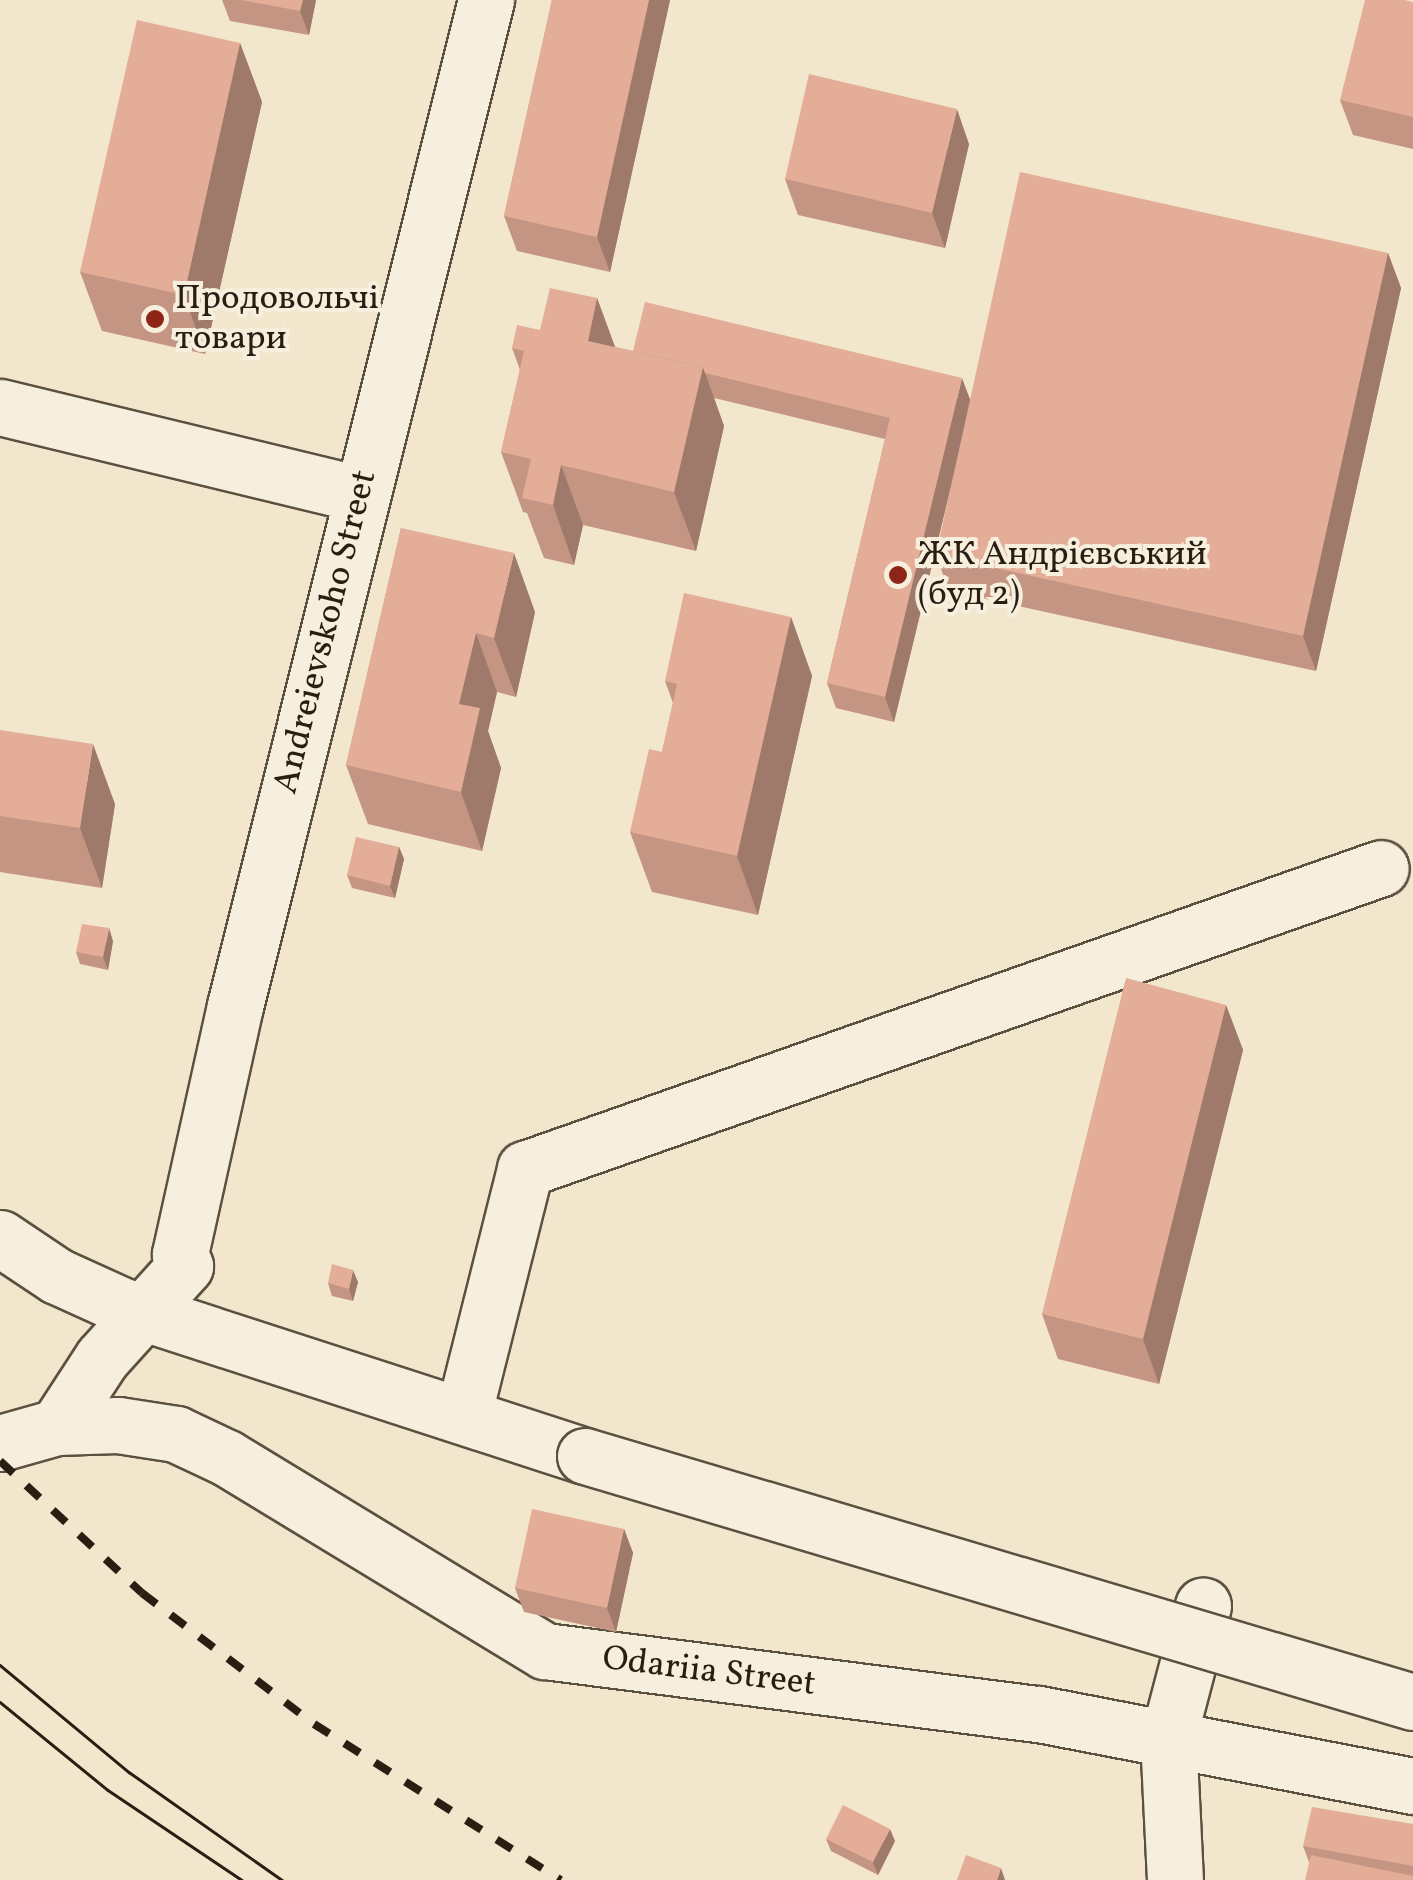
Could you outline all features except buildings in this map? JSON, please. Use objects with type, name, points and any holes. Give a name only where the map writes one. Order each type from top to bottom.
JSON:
[{"type":"street","name":"Andreievskoho Street","points":[[145,1313],[185,1266],[180,1254],[235,1006],[486,0]]},
{"type":"street","points":[[0,407],[360,494]]},
{"type":"street","points":[[463,1416],[525,1169],[1381,868]]},
{"type":"street","points":[[0,1238],[56,1276],[145,1313],[585,1456],[1413,1702]]},
{"type":"street","points":[[56,1427],[102,1358],[145,1313]]},
{"type":"street","name":"Odariia Street","points":[[0,1444],[56,1427],[118,1424],[176,1434],[228,1458],[545,1650],[1039,1714],[1413,1786]]},
{"type":"street","points":[[1175,1880],[1168,1739],[1203,1606]]},
{"type":"tram line","points":[[0,1665],[129,1772],[282,1880]]},
{"type":"tram line","points":[[0,1702],[108,1790],[242,1880]]},
{"type":"railway","points":[[0,1461],[142,1593],[314,1724],[561,1880]]},
{"type":"place","name":"Продовольчі товари","points":[[155,319]]},
{"type":"place","name":"ЖК Андрієвський (буд 2)","points":[[898,575]]}]
